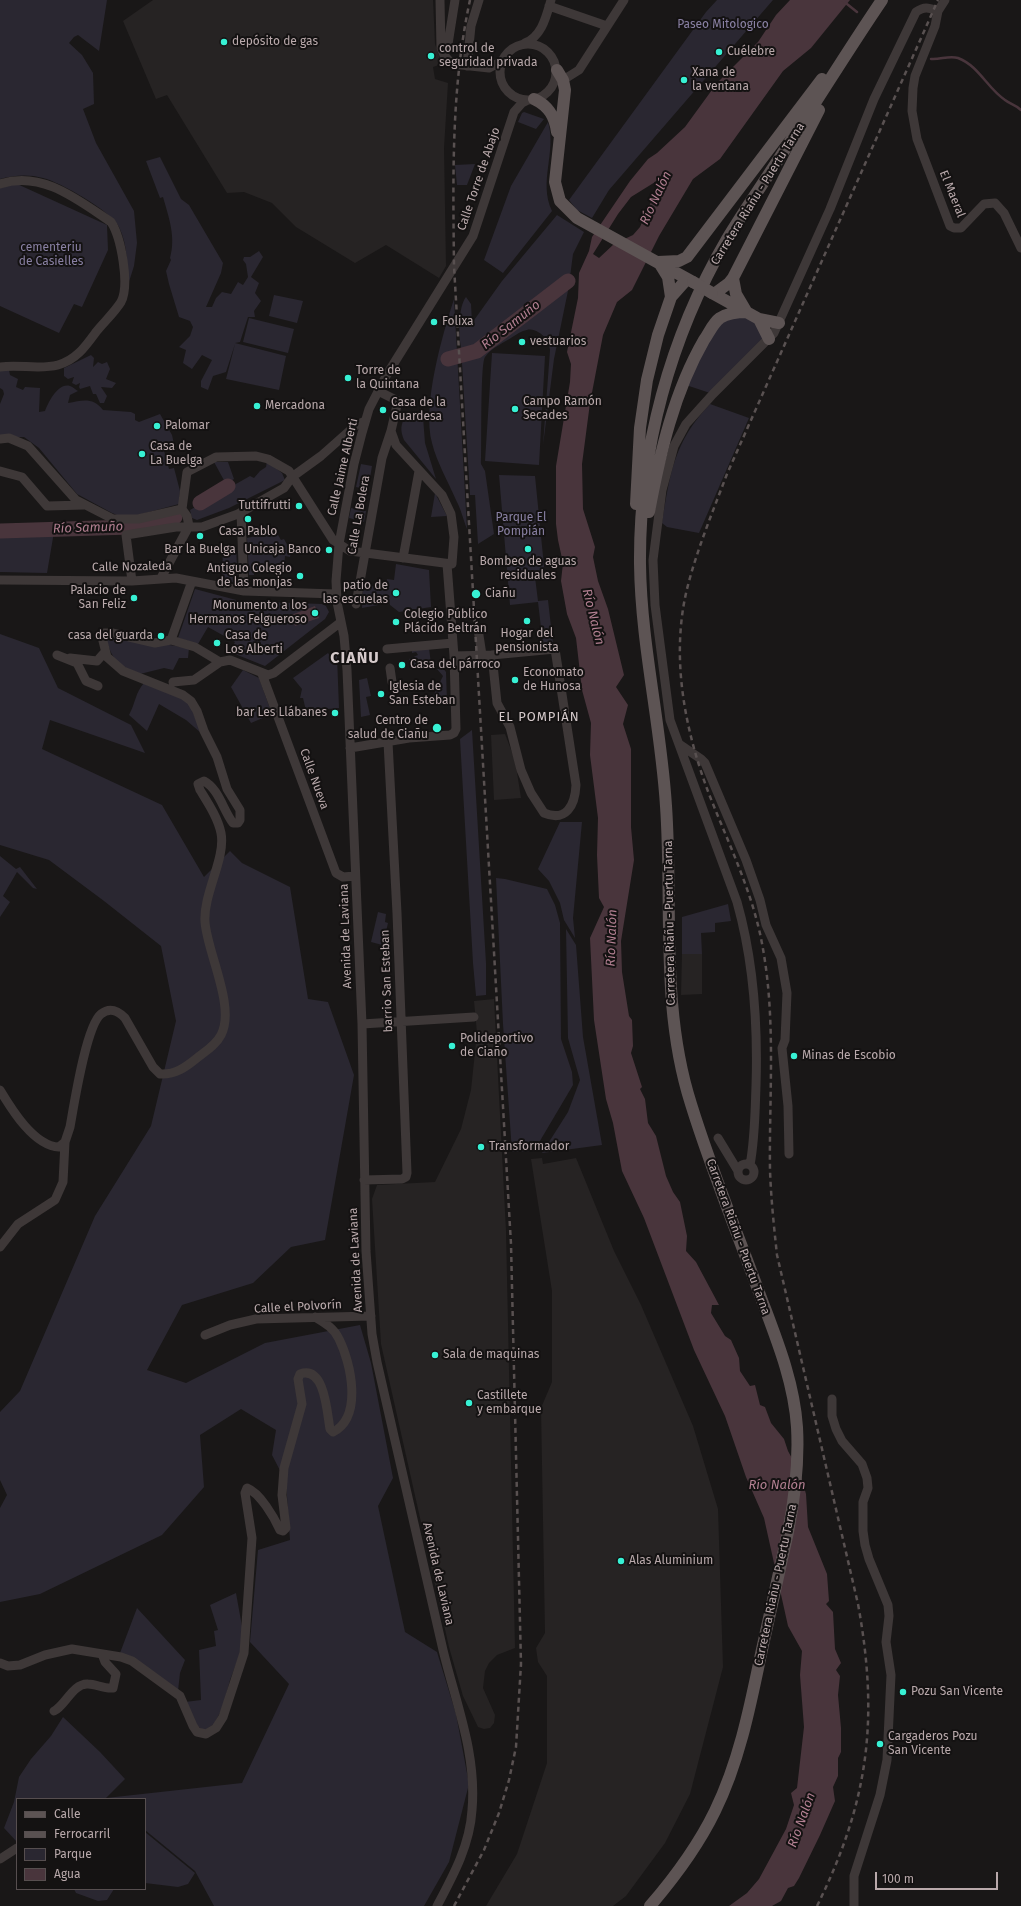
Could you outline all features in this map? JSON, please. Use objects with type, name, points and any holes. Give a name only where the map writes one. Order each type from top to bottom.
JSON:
[{"type":"main road","name":"Carretera Riañu - Puertu Tarna","points":[[650,1906],[669,1884],[695,1847],[715,1811],[728,1781],[750,1705],[794,1504],[798,1466],[795,1406],[781,1352],[705,1148],[689,1100],[677,1047],[671,1007],[668,953],[667,823],[664,770],[646,639],[640,563],[646,473],[653,430],[665,382],[695,300],[728,238],[882,0]]},
{"type":"main road","points":[[690,281],[684,270],[687,257],[825,75],[851,47]]},
{"type":"main road","points":[[557,70],[563,80],[565,90],[555,182],[560,201],[569,211],[584,221],[690,281],[759,319],[779,323]]},
{"type":"main road","points":[[715,294],[733,278],[790,169],[835,72]]},
{"type":"main road","points":[[531,100],[542,103],[552,114],[557,129],[559,146]]},
{"type":"main road","points":[[657,261],[679,261],[687,257]]},
{"type":"main road","points":[[640,563],[636,549],[636,482],[640,428],[646,380],[658,335],[671,297],[668,277],[657,261]]},
{"type":"main road","points":[[733,278],[736,294],[747,312]]},
{"type":"main road","points":[[671,297],[690,281]]},
{"type":"main road","points":[[641,534],[648,520],[656,476],[667,434],[683,384],[696,354],[721,309],[715,294]]},
{"type":"main road","points":[[714,324],[720,318],[729,314],[747,312]]},
{"type":"main road","points":[[759,319],[769,339]]},
{"type":"street","points":[[440,0],[440,40],[444,56],[452,64],[489,68],[502,61]]},
{"type":"street","points":[[444,56],[448,44],[455,0]]},
{"type":"street","points":[[467,66],[471,26],[479,0]]},
{"type":"street","points":[[563,80],[579,70],[624,0]]},
{"type":"street","points":[[747,1164],[754,1141],[757,1046],[754,990],[748,948],[737,902],[670,720],[655,605],[653,560],[662,490],[674,446],[686,424],[713,394],[769,339],[779,323],[830,209],[874,99],[916,12],[927,7],[938,11],[945,0]]},
{"type":"street","points":[[514,112],[513,103],[500,73],[502,61],[509,51],[531,41],[541,30],[550,3],[607,26]]},
{"type":"street","name":"El Maeral","points":[[938,11],[935,26],[915,76],[913,88],[912,111],[917,139],[950,226],[954,228],[961,228],[984,204],[995,203],[1004,213],[1021,248]]},
{"type":"street","points":[[514,112],[522,103],[549,91],[556,78],[557,70],[555,61],[543,42],[541,30]]},
{"type":"street","points":[[525,43],[536,44],[548,51]]},
{"type":"street","points":[[489,68],[502,79]]},
{"type":"street","points":[[507,90],[518,98],[531,100]]},
{"type":"street","name":"Calle Torre de Abajo","points":[[464,251],[473,236],[514,112]]},
{"type":"street","points":[[0,184],[10,180],[32,180],[53,185],[111,222],[116,230],[122,256],[125,283],[122,300],[76,357],[58,365],[32,368],[0,367]]},
{"type":"street","name":"Calle Jaime Alberti","points":[[336,594],[339,544],[354,464],[365,421],[378,391],[464,251]]},
{"type":"street","name":"Calle La Bolera","points":[[356,604],[382,458],[391,431],[398,401],[378,391]]},
{"type":"street","points":[[132,581],[126,535],[176,527],[202,527],[241,512],[284,488],[292,477],[321,456],[356,425],[365,421]]},
{"type":"street","points":[[350,748],[450,735],[454,733],[456,729],[450,564],[454,537],[451,514],[442,495],[396,445],[391,431]]},
{"type":"street","points":[[0,439],[9,438],[28,446],[76,500],[113,519],[138,519],[182,509]]},
{"type":"street","points":[[161,578],[189,526],[187,516],[182,509],[188,472],[216,457],[256,456],[273,462],[289,471],[333,540],[350,552],[450,564]]},
{"type":"street","points":[[403,558],[419,470]]},
{"type":"street","points":[[0,471],[22,477],[47,506],[85,505]]},
{"type":"street","points":[[241,512],[244,591]]},
{"type":"street","name":"Calle Nozaleda","points":[[0,580],[132,581],[176,578],[244,591],[336,594]]},
{"type":"street","points":[[171,640],[192,581]]},
{"type":"street","name":"Avenida de Laviana","points":[[336,594],[346,654],[362,1024],[366,1251],[371,1316],[377,1362],[444,1653],[471,1757],[473,1806],[467,1840],[456,1869],[437,1906]]},
{"type":"street","points":[[173,682],[194,680],[220,662],[230,660],[238,662],[262,674],[268,675],[274,673],[341,622]]},
{"type":"street","points":[[478,629],[482,655]]},
{"type":"street","points":[[0,1247],[18,1224],[55,1200],[64,1182],[65,1142],[91,1029],[101,1013],[110,1010],[118,1012],[125,1018],[153,1067],[160,1074],[169,1075],[176,1072],[213,1045],[221,1036],[224,1029],[224,1005],[205,924],[205,908],[218,861],[222,835],[198,784],[204,781],[207,783],[216,794],[233,823],[238,823],[241,817],[240,810],[227,789],[217,757],[204,731],[197,711],[191,701],[183,695],[123,672],[107,657],[104,652],[102,637],[104,633],[112,633],[155,643],[171,640],[195,647],[220,662]]},
{"type":"street","points":[[387,649],[453,643]]},
{"type":"street","points":[[454,656],[492,655],[555,649],[576,785],[574,802],[564,814],[551,816],[544,813],[538,805],[521,770],[510,727],[497,703],[492,655]]},
{"type":"street","points":[[98,686],[86,681],[77,663],[57,655],[79,660],[97,661],[104,652]]},
{"type":"street","points":[[390,668],[392,682]]},
{"type":"street","name":"Calle Nueva","points":[[262,674],[336,873],[342,877],[355,876]]},
{"type":"street","name":"barrio San Esteban","points":[[364,1180],[402,1179],[406,1177],[407,1173],[388,742]]},
{"type":"street","points":[[678,744],[702,759],[705,763],[746,860],[760,900],[766,925],[781,958],[787,993],[785,1040],[782,1048],[788,1106],[789,1154]]},
{"type":"street","points":[[362,1024],[474,1017]]},
{"type":"street","points":[[0,1090],[19,1118],[40,1141],[51,1147],[59,1147],[65,1142]]},
{"type":"street","points":[[718,1138],[731,1161],[738,1171],[737,1174],[741,1179],[748,1180],[753,1177],[754,1170],[747,1164],[731,1161]]},
{"type":"street","points":[[738,1171],[738,1167],[747,1164]]},
{"type":"street","name":"Calle el Polvorín","points":[[205,1335],[230,1325],[256,1319],[371,1316]]},
{"type":"street","points":[[0,1662],[8,1666],[20,1665],[45,1655],[72,1649],[116,1655],[132,1661],[180,1696],[192,1726],[197,1732],[206,1734],[216,1728],[223,1717],[244,1653],[252,1538],[244,1492],[247,1488],[250,1489],[266,1506],[280,1530],[284,1531],[286,1528],[282,1495],[284,1468],[302,1404],[298,1379],[300,1374],[305,1372],[312,1373],[321,1384],[330,1429],[333,1432],[338,1430],[350,1413],[352,1376],[339,1338],[328,1325],[315,1317]]},
{"type":"street","points":[[832,1399],[832,1416],[836,1429],[842,1441],[862,1464],[867,1478],[868,1488],[863,1502],[863,1531],[865,1545],[888,1605],[889,1616],[886,1642],[891,1675],[887,1760],[880,1795],[858,1858],[854,1876],[854,1906]]},
{"type":"street","points":[[54,1711],[60,1707],[72,1692],[85,1684],[113,1688],[116,1674],[105,1662],[102,1654]]},
{"type":"street","points":[[0,1859],[16,1849]]},
{"type":"shaded area","points":[[153,0],[433,0],[435,44],[442,64],[433,67],[435,79],[448,83],[444,148],[446,266],[439,278],[386,245],[355,263],[296,227],[272,203],[244,192],[227,193],[167,95],[156,99],[123,21]]},
{"type":"shaded area","points":[[505,734],[515,760],[521,798],[494,800],[491,735]]},
{"type":"shaded area","points":[[682,954],[702,954],[702,994],[681,995]]},
{"type":"shaded area","points":[[494,999],[506,1231],[515,1648],[497,1655],[489,1663],[485,1671],[483,1688],[495,1715],[494,1723],[490,1728],[484,1729],[478,1727],[463,1696],[449,1647],[381,1344],[372,1199],[377,1185],[435,1182],[461,1129],[471,1090],[477,1033],[474,1001]]},
{"type":"shaded area","name":"Alas Aluminium","points":[[542,1158],[543,1164],[576,1158],[614,1251],[641,1305],[693,1426],[718,1509],[723,1667],[690,1794],[665,1843],[626,1896],[613,1906],[486,1906],[517,1854],[547,1763],[547,1676],[538,1662],[536,1648],[545,1633],[541,1408],[552,1382],[552,1291],[531,1159]]},
{"type":"green space","points":[[0,0],[107,0],[99,51],[78,35],[69,43],[82,55],[93,73],[94,104],[83,109],[96,143],[134,211],[137,243],[134,266],[128,285],[126,256],[122,234],[114,220],[106,213],[72,191],[43,178],[22,176],[0,179]]},
{"type":"green space","name":"Paseo Mitologico","points":[[717,0],[773,0],[609,190],[592,218],[577,210],[569,200],[706,12]]},
{"type":"green space","points":[[524,112],[544,119],[536,129],[518,122],[522,113]]},
{"type":"green space","points":[[548,122],[550,144],[547,189],[548,200],[552,211],[503,273],[484,260],[511,186]]},
{"type":"green space","points":[[160,157],[181,199],[189,205],[223,263],[221,273],[206,307],[212,307],[216,298],[222,292],[231,294],[238,282],[243,285],[248,277],[246,264],[243,260],[244,257],[250,257],[259,251],[263,257],[251,277],[259,283],[255,293],[261,301],[254,311],[255,317],[248,317],[240,342],[235,343],[286,356],[279,390],[226,379],[235,344],[226,372],[213,376],[208,390],[201,387],[201,381],[212,360],[202,355],[192,369],[183,363],[186,350],[179,347],[190,336],[193,327],[190,321],[179,317],[169,284],[166,271],[171,260],[171,228],[163,197],[160,198],[146,161]]},
{"type":"green space","points":[[475,164],[467,185],[457,185],[455,165]]},
{"type":"green space","name":"cementeriu de Casielles","points":[[15,183],[107,225],[108,250],[82,307],[74,304],[59,333],[0,306],[0,187]]},
{"type":"green space","points":[[557,215],[584,232],[573,254],[570,277],[482,344],[470,351],[462,351],[460,338],[460,315],[463,302],[466,297],[471,304],[472,323],[502,281]]},
{"type":"green space","points":[[569,286],[554,359],[543,445],[550,350],[548,340],[536,331],[524,331],[495,348],[485,357],[482,374],[481,464],[485,471],[494,534],[478,544],[475,495],[470,495],[462,363],[476,357]]},
{"type":"green space","points":[[274,295],[303,301],[297,323],[269,316]]},
{"type":"green space","points":[[454,299],[467,529],[437,458],[432,443],[430,427],[431,390],[439,351]]},
{"type":"green space","points":[[747,312],[769,339],[713,394],[683,384],[714,324]]},
{"type":"green space","points":[[249,318],[294,329],[288,353],[243,342]]},
{"type":"green space","name":"Campo Ramón Secades","points":[[492,353],[545,356],[539,465],[485,461]]},
{"type":"green space","points":[[91,355],[94,358],[93,367],[98,362],[102,364],[107,362],[110,369],[106,379],[116,383],[112,388],[101,387],[107,396],[104,403],[100,403],[96,394],[93,394],[90,386],[80,389],[80,383],[76,385],[72,383],[74,377],[68,379],[64,376],[64,368]]},
{"type":"green space","points":[[0,370],[9,370],[10,375],[18,379],[16,387],[23,390],[25,387],[40,388],[39,412],[45,411],[54,394],[61,387],[71,386],[78,391],[70,395],[68,403],[83,400],[91,401],[103,410],[131,412],[135,414],[135,420],[139,422],[160,414],[172,435],[174,444],[163,447],[169,469],[174,468],[180,491],[179,504],[138,515],[117,515],[77,494],[39,448],[24,437],[0,437],[0,404],[4,394],[3,390],[0,388]]},
{"type":"green space","points":[[710,404],[749,418],[699,533],[667,527],[662,523],[671,473],[681,445],[688,432]]},
{"type":"green space","points":[[423,417],[425,443],[436,479],[404,440],[402,432],[401,427],[404,419]]},
{"type":"green space","points":[[267,461],[282,473],[285,480],[229,508],[197,520],[192,518],[190,510],[250,476],[254,478],[266,467]]},
{"type":"green space","points":[[214,462],[228,462],[234,479],[226,484]]},
{"type":"green space","points":[[361,464],[372,466],[368,490],[356,487]]},
{"type":"green space","name":"Parque El Pompián","points":[[499,475],[535,476],[545,576],[535,577],[538,601],[548,600],[553,644],[543,645],[538,602],[510,605]]},
{"type":"green space","points":[[435,493],[447,516],[431,517]]},
{"type":"green space","points":[[351,508],[366,511],[364,522],[349,518]]},
{"type":"green space","points":[[274,528],[281,540],[284,539],[291,552],[290,557],[285,556],[284,571],[254,571],[254,575],[249,575],[247,538],[261,535]]},
{"type":"green space","points":[[54,532],[47,573],[0,572],[0,534]]},
{"type":"green space","points":[[223,546],[236,548],[238,583],[222,580]]},
{"type":"green space","name":"patio de las escuelas","points":[[396,564],[429,570],[431,607],[399,612],[390,605],[389,600],[378,601],[378,605],[362,608],[363,587],[386,585],[387,579],[394,580]]},
{"type":"green space","points":[[195,589],[240,601],[322,604],[326,606],[329,612],[325,619],[265,666],[230,652],[235,642],[208,627],[198,644],[178,638]]},
{"type":"green space","points":[[0,634],[39,648],[58,688],[131,725],[145,753],[50,720],[42,749],[162,805],[204,877],[230,851],[242,863],[290,887],[308,999],[328,1002],[354,1075],[325,1240],[291,1247],[253,1283],[182,1305],[147,1370],[186,1383],[265,1343],[360,1325],[371,1363],[393,1478],[378,1506],[405,1632],[437,1652],[456,1714],[469,1784],[449,1862],[424,1906],[214,1906],[195,1871],[146,1831],[146,1798],[106,1798],[242,1783],[289,1684],[250,1642],[258,1550],[290,1540],[286,1482],[272,1455],[276,1430],[241,1409],[200,1435],[204,1487],[162,1535],[40,1594],[0,1602],[0,1508],[7,1495],[0,1480],[0,1412],[20,1391],[95,1216],[151,1126],[176,1021],[161,946],[49,860],[0,845]]},
{"type":"green space","points":[[110,636],[189,648],[188,658],[179,658],[173,670],[164,668],[140,674],[117,662],[111,653],[106,639]]},
{"type":"green space","points":[[429,648],[431,664],[410,666],[409,659],[418,655],[416,652],[412,653],[412,650]]},
{"type":"green space","points":[[328,653],[331,657],[337,656],[339,708],[306,711],[303,698],[300,698],[302,689],[293,678]]},
{"type":"green space","points":[[443,668],[446,672],[447,702],[432,698],[443,676],[437,669]]},
{"type":"green space","points":[[243,670],[259,678],[272,714],[251,723],[231,687]]},
{"type":"green space","points":[[367,678],[371,696],[366,697],[370,715],[361,717],[359,680]]},
{"type":"green space","points":[[144,683],[180,697],[190,704],[201,733],[186,720],[159,704],[147,731],[129,715],[139,690]]},
{"type":"green space","points":[[472,730],[486,963],[486,995],[476,996],[460,739]]},
{"type":"green space","points":[[560,822],[582,822],[573,918],[575,938],[564,920],[560,903],[549,881],[538,869]]},
{"type":"green space","points":[[0,856],[16,869],[20,867],[37,889],[33,888],[17,872],[3,896],[10,902],[0,917]]},
{"type":"green space","points":[[496,878],[547,889],[555,905],[560,923],[561,1039],[572,1072],[573,1085],[534,1151],[512,1152],[503,1024]]},
{"type":"green space","points":[[728,904],[731,921],[715,923],[715,932],[701,933],[702,954],[682,954],[682,917]]},
{"type":"green space","points":[[378,912],[386,914],[385,922],[388,923],[385,936],[388,937],[386,946],[371,942]]},
{"type":"green space","points":[[566,929],[576,945],[583,1037],[602,1145],[542,1153],[568,1112],[580,1080],[568,1038]]},
{"type":"green space","points":[[236,1593],[243,1632],[241,1651],[230,1680],[223,1707],[214,1724],[204,1731],[196,1725],[185,1702],[201,1700],[199,1650],[216,1646],[214,1631],[218,1630],[210,1605]]},
{"type":"green space","points":[[137,1608],[185,1660],[180,1673],[178,1691],[120,1653]]},
{"type":"green space","points":[[63,1717],[100,1752],[125,1779],[106,1798],[16,1798],[16,1841],[4,1828],[14,1802],[19,1777],[31,1759],[51,1736]]},
{"type":"green space","points":[[146,1833],[195,1873],[188,1884],[178,1887],[146,1883]]},
{"type":"green space","points":[[74,1890],[113,1890],[107,1900],[98,1901],[76,1893]]},
{"type":"water","name":"Río Nalón","points":[[790,0],[850,0],[811,48],[783,71],[720,159],[693,179],[659,236],[632,290],[617,302],[603,335],[590,403],[582,464],[583,509],[595,547],[593,557],[598,581],[608,609],[624,675],[616,687],[628,705],[623,724],[631,749],[631,827],[634,860],[621,941],[622,972],[629,1016],[632,1020],[633,1046],[631,1053],[642,1087],[640,1089],[645,1099],[648,1123],[656,1136],[666,1176],[673,1192],[680,1202],[687,1236],[686,1251],[696,1262],[719,1305],[712,1305],[711,1313],[725,1336],[731,1340],[739,1358],[740,1371],[750,1386],[755,1385],[760,1405],[765,1407],[771,1423],[784,1439],[788,1451],[800,1473],[806,1494],[808,1527],[827,1574],[829,1601],[826,1604],[833,1612],[835,1649],[841,1663],[836,1670],[840,1676],[838,1695],[841,1728],[841,1752],[838,1758],[838,1776],[833,1787],[835,1801],[820,1835],[799,1878],[794,1886],[788,1888],[781,1901],[772,1906],[729,1906],[747,1893],[759,1879],[786,1829],[794,1805],[791,1793],[797,1788],[804,1727],[800,1675],[802,1651],[788,1626],[764,1518],[746,1477],[725,1416],[694,1350],[644,1218],[622,1171],[613,1123],[606,1099],[594,1020],[590,938],[604,907],[599,898],[597,855],[598,818],[590,755],[591,723],[582,690],[576,638],[567,614],[561,581],[563,563],[556,524],[556,466],[570,382],[571,364],[567,352],[578,298],[579,273],[589,251],[592,237],[630,181],[648,159],[657,153],[685,127],[717,83],[758,42],[776,15]],"holes":[[[660,179],[662,184],[650,204],[640,227],[633,235],[614,244],[599,258],[593,254],[618,214],[631,197]]]},
{"type":"water","points":[[315,606],[319,618],[295,626],[291,615]]},
{"type":"waterway","points":[[842,0],[857,12]]},
{"type":"waterway","points":[[931,59],[948,57],[958,58],[972,66],[993,90],[1021,110]]},
{"type":"waterway","name":"Río Samuño","points":[[448,359],[477,351],[568,281]]},
{"type":"waterway","name":"Río Samuño","points":[[200,503],[228,486]]},
{"type":"waterway","name":"Río Samuño","points":[[0,531],[131,527],[175,517]]},
{"type":"railway","points":[[454,1906],[484,1850],[499,1813],[509,1780],[516,1747],[521,1664],[511,1244],[454,266],[453,199],[456,99],[459,66],[470,0]]},
{"type":"railway","points":[[817,1906],[835,1868],[848,1831],[858,1795],[865,1759],[868,1722],[868,1685],[864,1646],[858,1604],[777,1255],[770,1170],[771,1032],[767,976],[763,949],[754,909],[733,851],[709,794],[693,743],[682,691],[680,637],[688,585],[696,557],[727,474],[938,0]]},
{"type":"place","name":"depósito de gas","points":[[224,42]]},
{"type":"place","name":"Cuélebre","points":[[719,52]]},
{"type":"place","name":"control de seguridad privada","points":[[431,56]]},
{"type":"place","name":"Xana de la ventana","points":[[684,80]]},
{"type":"place","name":"Folixa","points":[[434,322]]},
{"type":"place","name":"vestuarios","points":[[522,342]]},
{"type":"place","name":"Torre de la Quintana","points":[[348,378]]},
{"type":"place","name":"Mercadona","points":[[257,406]]},
{"type":"place","name":"Campo Ramón Secades","points":[[515,409]]},
{"type":"place","name":"Casa de la Guardesa","points":[[383,410]]},
{"type":"place","name":"Palomar","points":[[157,426]]},
{"type":"place","name":"Casa de La Buelga","points":[[142,454]]},
{"type":"place","name":"Tuttifrutti","points":[[299,506]]},
{"type":"place","name":"Casa Pablo","points":[[248,519]]},
{"type":"place","name":"Bar la Buelga","points":[[200,536]]},
{"type":"place","name":"Bombeo de aguas residuales","points":[[528,549]]},
{"type":"place","name":"Unicaja Banco","points":[[329,550]]},
{"type":"place","name":"Antiguo Colegio de las monjas","points":[[300,576]]},
{"type":"place","name":"patio de las escuelas","points":[[396,593]]},
{"type":"place","name":"Ciañu","points":[[476,594]]},
{"type":"place","name":"Palacio de San Feliz","points":[[134,598]]},
{"type":"place","name":"Monumento a los Hermanos Felgueroso","points":[[315,613]]},
{"type":"place","name":"Hogar del pensionista","points":[[527,621]]},
{"type":"place","name":"Colegio Público Plácido Beltrán","points":[[396,622]]},
{"type":"place","name":"casa del guarda","points":[[161,636]]},
{"type":"place","name":"Casa de Los Alberti","points":[[217,643]]},
{"type":"place","name":"Casa del párroco","points":[[402,665]]},
{"type":"place","name":"Economato de Hunosa","points":[[515,680]]},
{"type":"place","name":"Iglesia de San Esteban","points":[[381,694]]},
{"type":"place","name":"bar Les Llábanes","points":[[335,713]]},
{"type":"place","name":"Centro de salud de Ciañu","points":[[437,728]]},
{"type":"place","name":"Polideportivo de Ciaño","points":[[452,1046]]},
{"type":"place","name":"Minas de Escobio","points":[[794,1056]]},
{"type":"place","name":"Transformador","points":[[481,1147]]},
{"type":"place","name":"Sala de maquinas","points":[[435,1355]]},
{"type":"place","name":"Castillete y embarque","points":[[469,1403]]},
{"type":"place","name":"Alas Aluminium","points":[[621,1561]]},
{"type":"place","name":"Pozu San Vicente","points":[[903,1692]]},
{"type":"place","name":"Cargaderos Pozu San Vicente","points":[[880,1744]]},
{"type":"district","name":"CIAÑU","points":[[355,659]]},
{"type":"district","name":"EL POMPIÁN","points":[[539,717]]}]
